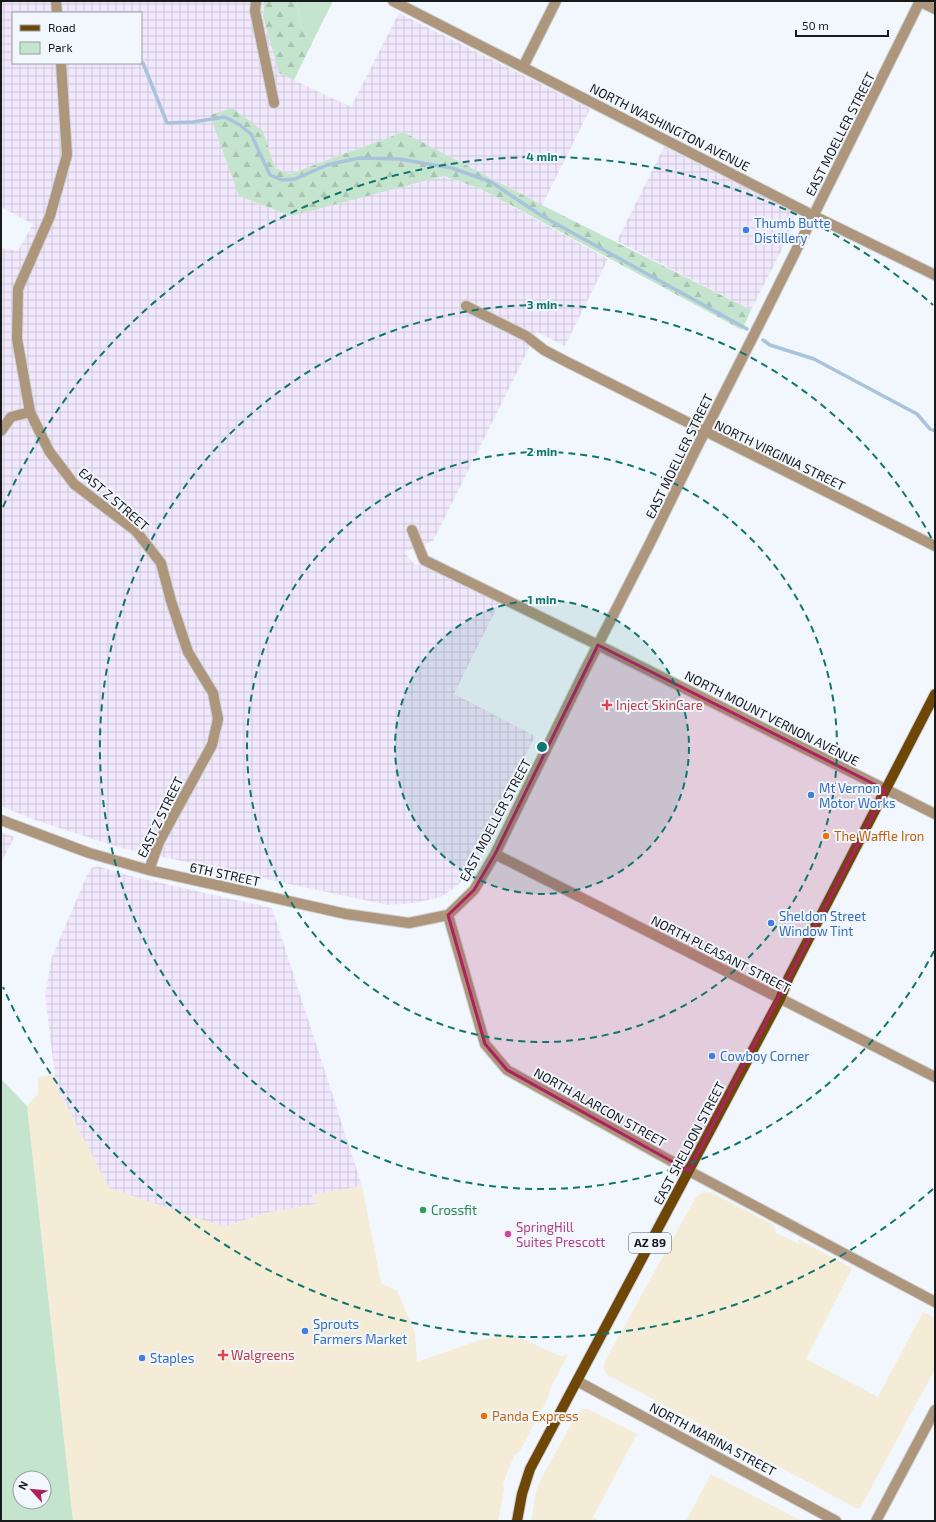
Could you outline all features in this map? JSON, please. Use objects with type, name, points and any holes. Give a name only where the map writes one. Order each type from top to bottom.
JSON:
[{"type":"main road","name":"EAST SHELDON STREET","points":[[517,1521],[522,1494],[530,1469],[780,999],[789,977],[935,694]]},
{"type":"street","points":[[56,1],[57,12]]},
{"type":"street","points":[[256,1],[255,11],[274,104]]},
{"type":"street","name":"NORTH WASHINGTON AVENUE","points":[[393,1],[814,216],[935,275]]},
{"type":"street","points":[[523,67],[556,1]]},
{"type":"street","points":[[920,1],[935,9]]},
{"type":"street","name":"EAST MOELLER STREET","points":[[448,915],[474,890],[495,854],[920,1]]},
{"type":"street","name":"EAST Z STREET","points":[[61,64],[67,155],[50,216],[18,289],[17,339],[30,412],[49,451],[74,484],[136,531],[161,563],[171,601],[188,652],[213,693],[218,719],[212,745],[159,842],[149,870]]},
{"type":"street","name":"NORTH VIRGINIA STREET","points":[[466,306],[526,336],[544,350],[567,362],[935,546]]},
{"type":"street","points":[[1,430],[11,417],[30,412]]},
{"type":"street","name":"NORTH MOUNT VERNON AVENUE","points":[[412,530],[424,560],[598,645],[935,814]]},
{"type":"street","name":"6TH STREET","points":[[1,820],[89,853],[149,870],[346,914],[410,923],[448,915]]},
{"type":"street","name":"NORTH PLEASANT STREET","points":[[495,854],[935,1076]]},
{"type":"street","name":"NORTH ALARCON STREET","points":[[448,915],[485,1044],[506,1070],[689,1171],[935,1302]]},
{"type":"street","name":"NORTH MARINA STREET","points":[[577,1381],[836,1521]]},
{"type":"street","points":[[876,1521],[935,1410]]},
{"type":"highlighted area","points":[[598,645],[886,790],[689,1171],[507,1070],[485,1044],[448,915],[474,890],[495,854]]},
{"type":"shaded area","points":[[1,1],[264,1],[263,16],[279,73],[351,107],[399,13],[590,109],[542,205],[403,132],[290,174],[275,168],[263,131],[239,196],[291,216],[444,176],[481,189],[608,259],[565,346],[537,332],[433,541],[404,552],[415,565],[423,564],[499,603],[454,694],[535,736],[471,868],[458,885],[441,897],[414,903],[388,905],[121,848],[35,820],[1,806],[1,248],[18,251],[33,224],[1,207]]},
{"type":"shaded area","points":[[664,147],[788,207],[794,216],[794,226],[751,310],[617,241]]},
{"type":"shaded area","points":[[1,832],[14,837],[1,863]]},
{"type":"shaded area","points":[[97,866],[130,876],[272,908],[362,1186],[312,1195],[316,1204],[265,1213],[227,1226],[212,1223],[110,1188],[56,1085],[45,994],[52,957],[87,875],[92,868]]},
{"type":"shaded area","points":[[54,1074],[56,1085],[110,1188],[227,1226],[265,1213],[315,1204],[312,1195],[362,1186],[381,1283],[397,1291],[415,1333],[417,1362],[477,1341],[505,1335],[519,1337],[557,1355],[563,1356],[569,1353],[550,1389],[549,1396],[520,1451],[514,1456],[503,1483],[504,1490],[498,1521],[73,1521],[27,1106],[38,1094],[38,1077]]},
{"type":"shaded area","points":[[710,1192],[774,1225],[776,1233],[799,1244],[798,1239],[852,1268],[806,1359],[878,1397],[923,1312],[935,1318],[935,1369],[860,1508],[858,1509],[608,1375],[604,1370],[604,1363],[696,1197],[702,1193]]},
{"type":"shaded area","points":[[582,1409],[588,1409],[637,1434],[593,1517],[599,1521],[531,1521],[536,1492],[542,1477],[577,1414]]},
{"type":"shaded area","points":[[711,1474],[802,1521],[686,1521]]},
{"type":"green space","points":[[264,1],[297,1],[300,25],[312,43],[294,80],[279,73],[263,16]]},
{"type":"green space","points":[[297,1],[333,1],[312,43],[300,25]]},
{"type":"green space","points":[[232,108],[263,131],[275,168],[290,174],[403,132],[542,205],[751,310],[742,330],[481,189],[444,176],[291,216],[239,196],[210,115]]},
{"type":"green space","points":[[1,1079],[27,1106],[73,1521],[1,1521]]},
{"type":"waterway","points":[[143,63],[167,123],[193,122],[225,117],[240,125],[251,134],[270,175],[282,180],[295,179],[327,165],[359,158],[399,159],[452,168],[491,182],[542,216],[747,329]]},
{"type":"waterway","points":[[763,340],[770,345],[814,359],[917,414],[930,429],[935,431]]},
{"type":"place","name":"Thumb Butte Distillery","points":[[746,230]]},
{"type":"place","name":"Inject SkinCare","points":[[607,705]]},
{"type":"place","name":"Mt Vernon Motor Works","points":[[811,795]]},
{"type":"place","name":"The Waffle Iron","points":[[826,836]]},
{"type":"place","name":"Sheldon Street Window Tint","points":[[771,923]]},
{"type":"place","name":"Cowboy Corner","points":[[712,1056]]},
{"type":"place","name":"Crossfit","points":[[423,1210]]},
{"type":"place","name":"SpringHill Suites Prescott","points":[[508,1234]]},
{"type":"place","name":"Sprouts Farmers Market","points":[[305,1331]]},
{"type":"place","name":"Walgreens","points":[[223,1355]]},
{"type":"place","name":"Staples","points":[[142,1358]]},
{"type":"place","name":"Panda Express","points":[[484,1416]]}]
